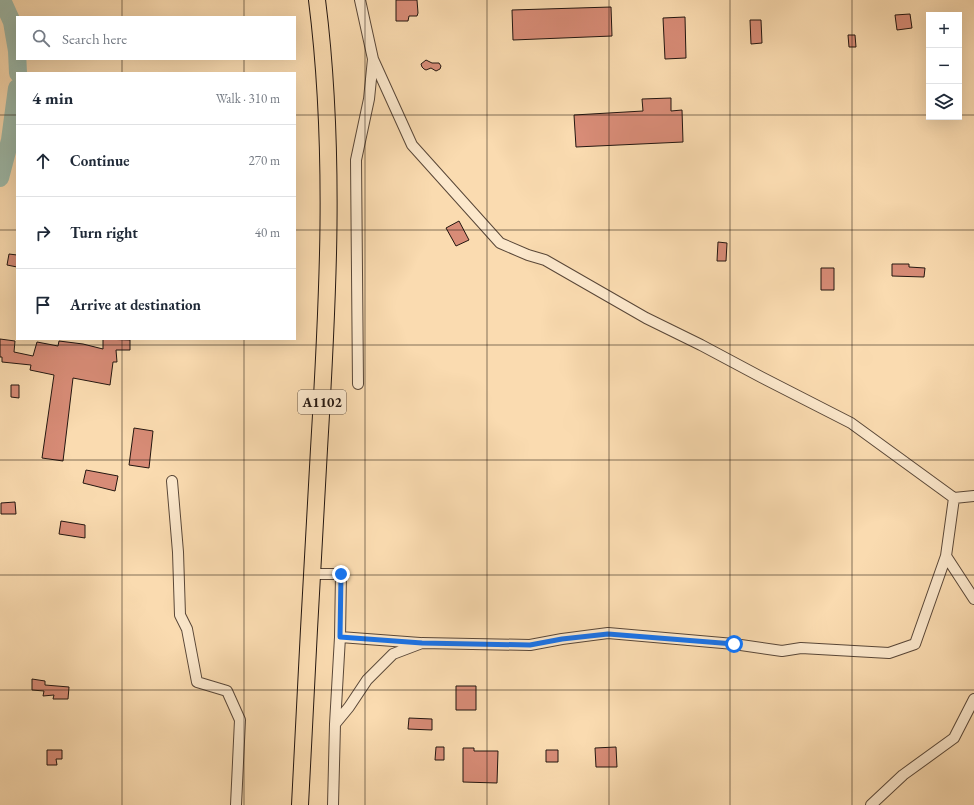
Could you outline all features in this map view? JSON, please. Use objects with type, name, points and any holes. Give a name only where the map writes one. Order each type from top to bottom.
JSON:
[{"type":"main road","name":"A1102","points":[[300,805],[325,355],[328,250],[328,144],[324,73],[317,0]]},
{"type":"street","points":[[360,0],[373,59],[412,145],[500,243],[528,255],[545,260],[646,318],[851,423],[954,498],[974,496]]},
{"type":"street","points":[[358,384],[356,160],[368,99],[373,59]]},
{"type":"street","points":[[172,481],[178,552],[180,616],[187,629],[197,682],[227,691],[240,720],[236,805]]},
{"type":"street","points":[[340,637],[422,643],[530,645],[562,639],[608,634],[726,643],[782,651],[801,648],[889,653],[915,644],[946,556],[954,498]]},
{"type":"street","points":[[946,556],[974,599]]},
{"type":"street","points":[[312,574],[341,574],[333,805]]},
{"type":"street","points":[[335,724],[349,707],[367,680],[393,654],[422,643]]},
{"type":"street","points":[[871,805],[903,775],[954,738],[974,699]]},
{"type":"building","points":[[396,0],[417,0],[417,16],[409,16],[408,21],[396,21]]},
{"type":"building","points":[[611,7],[612,36],[513,40],[512,10]]},
{"type":"building","points":[[910,14],[912,28],[897,30],[895,15]]},
{"type":"building","points":[[685,17],[686,58],[665,59],[663,18]]},
{"type":"building","points":[[750,20],[761,20],[762,43],[751,44]]},
{"type":"building","points":[[848,35],[855,35],[856,47],[849,47]]},
{"type":"building","points":[[426,60],[432,63],[439,63],[441,66],[440,69],[436,71],[431,68],[426,70],[424,69],[421,64]]},
{"type":"building","points":[[671,98],[671,111],[682,110],[683,142],[576,147],[574,115],[643,111],[642,99]]},
{"type":"building","points":[[459,221],[469,240],[456,246],[446,228]]},
{"type":"building","points":[[718,242],[727,243],[726,261],[717,261]]},
{"type":"building","points":[[9,254],[16,255],[16,267],[7,265]]},
{"type":"building","points":[[892,264],[909,264],[909,267],[925,268],[924,277],[892,276]]},
{"type":"building","points":[[821,268],[834,268],[834,290],[821,290]]},
{"type":"building","points":[[0,339],[15,341],[14,352],[33,356],[37,342],[58,346],[59,341],[83,344],[103,349],[103,340],[130,340],[130,350],[116,350],[117,362],[113,362],[110,385],[73,378],[63,461],[42,458],[54,375],[30,370],[31,365],[2,362],[2,357],[0,357]]},
{"type":"building","points":[[11,385],[19,385],[19,398],[11,397]]},
{"type":"building","points":[[134,428],[153,431],[149,468],[129,465]]},
{"type":"building","points":[[86,470],[118,476],[115,491],[83,483]]},
{"type":"building","points":[[15,502],[16,514],[1,514],[1,503]]},
{"type":"building","points":[[61,521],[85,525],[85,538],[59,534]]},
{"type":"building","points":[[32,679],[45,681],[45,685],[69,687],[68,699],[53,699],[54,695],[43,696],[44,691],[32,690]]},
{"type":"building","points":[[456,686],[476,686],[476,710],[456,710]]},
{"type":"building","points":[[409,718],[432,719],[432,730],[408,729]]},
{"type":"building","points":[[436,747],[444,747],[444,760],[435,760]]},
{"type":"building","points":[[616,747],[617,767],[596,767],[595,748]]},
{"type":"building","points":[[463,748],[474,748],[474,751],[498,751],[497,783],[463,782]]},
{"type":"building","points":[[47,750],[62,750],[62,759],[56,759],[57,765],[47,765]]},
{"type":"building","points":[[546,750],[558,750],[558,762],[546,762]]},
{"type":"waterway","points":[[2,0],[12,22],[16,45]]},
{"type":"waterway","points":[[17,60],[18,72]]},
{"type":"waterway","points":[[0,178],[10,140],[16,95]]},
{"type":"route","points":[[341,574],[340,637],[422,643],[530,645],[562,639],[608,634],[663,637],[734,644]]}]
